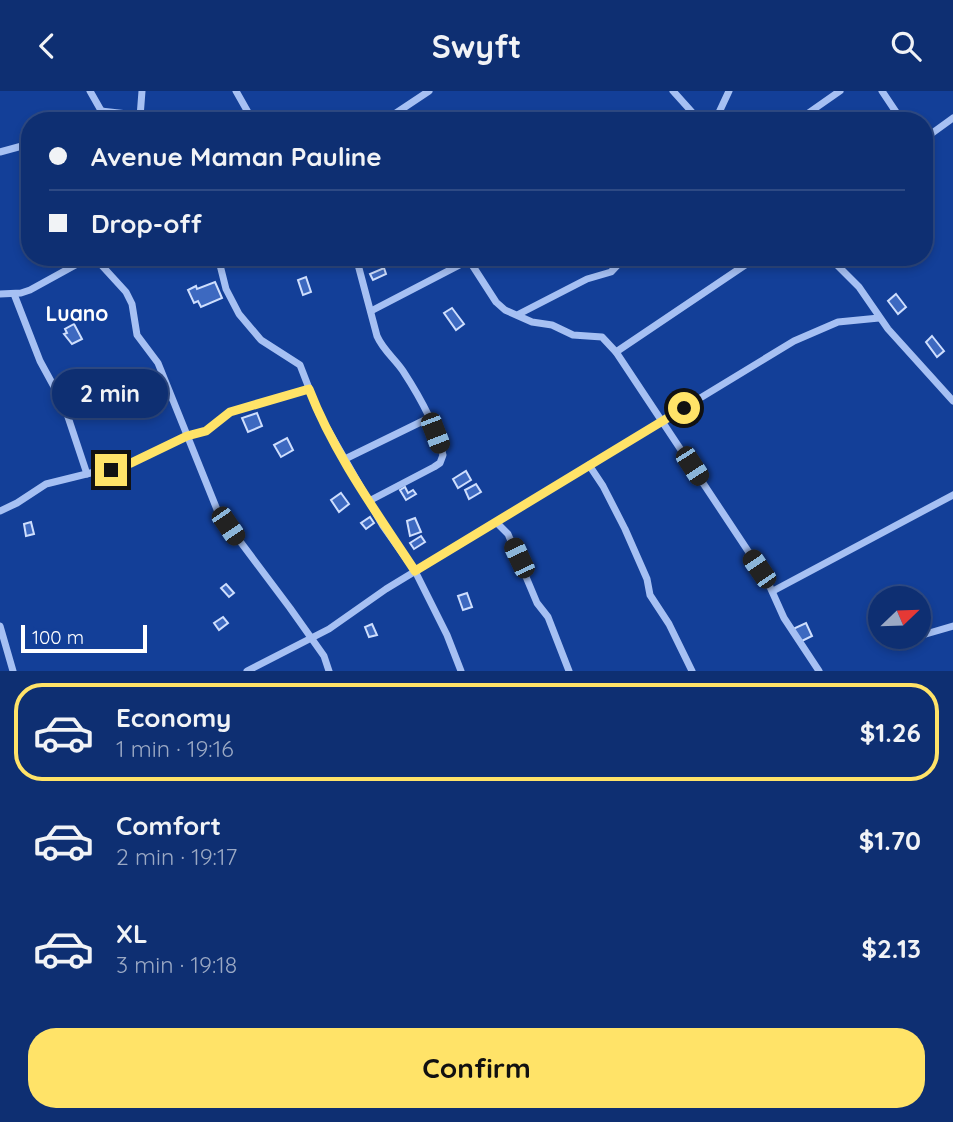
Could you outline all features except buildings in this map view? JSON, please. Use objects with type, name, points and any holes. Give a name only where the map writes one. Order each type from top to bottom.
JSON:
[{"type":"street","points":[[90,91],[101,111],[108,112]]},
{"type":"street","points":[[140,112],[142,91]]},
{"type":"street","points":[[236,91],[248,112]]},
{"type":"street","points":[[398,112],[429,91]]},
{"type":"street","points":[[673,91],[692,112]]},
{"type":"street","points":[[719,112],[729,91]]},
{"type":"street","points":[[810,112],[840,91]]},
{"type":"street","points":[[883,91],[896,112]]},
{"type":"street","points":[[933,132],[953,118]]},
{"type":"street","points":[[0,152],[21,146]]},
{"type":"street","points":[[0,294],[30,290],[75,266]]},
{"type":"street","points":[[101,266],[126,292],[132,304],[136,335],[159,363],[218,512],[275,586],[324,656],[329,670]]},
{"type":"street","points":[[220,266],[226,289],[239,314],[261,340],[300,365],[319,414],[369,501],[415,571],[461,670]]},
{"type":"street","points":[[358,266],[380,343],[401,369],[429,418],[443,455],[440,463],[369,501]]},
{"type":"street","points":[[371,311],[455,266]]},
{"type":"street","points":[[475,266],[499,306],[532,322],[552,325],[573,335],[602,337],[616,352],[773,591],[784,618],[819,670]]},
{"type":"street","points":[[519,314],[587,279],[611,272],[617,266]]},
{"type":"street","points":[[616,352],[744,266]]},
{"type":"street","points":[[838,266],[859,287],[879,318],[953,401]]},
{"type":"street","points":[[14,293],[36,352],[64,405],[87,474]]},
{"type":"street","points":[[247,670],[340,623],[415,571],[813,331],[853,319],[879,318]]},
{"type":"street","points":[[0,511],[46,484],[131,463],[187,436],[206,431],[230,412],[309,389]]},
{"type":"street","points":[[345,459],[429,418]]},
{"type":"street","points":[[589,465],[625,529],[647,579],[650,595],[669,624],[692,670]]},
{"type":"street","points":[[773,591],[953,495]]},
{"type":"street","points":[[496,522],[508,534],[537,603],[548,617],[569,670]]},
{"type":"street","points":[[931,631],[953,625]]},
{"type":"street","points":[[0,627],[13,670]]},
{"type":"district","name":"Luano","points":[[77,313]]},
{"type":"route","points":[[111,470],[187,436],[206,431],[230,412],[309,389],[319,414],[383,526],[415,571],[684,408]]}]
